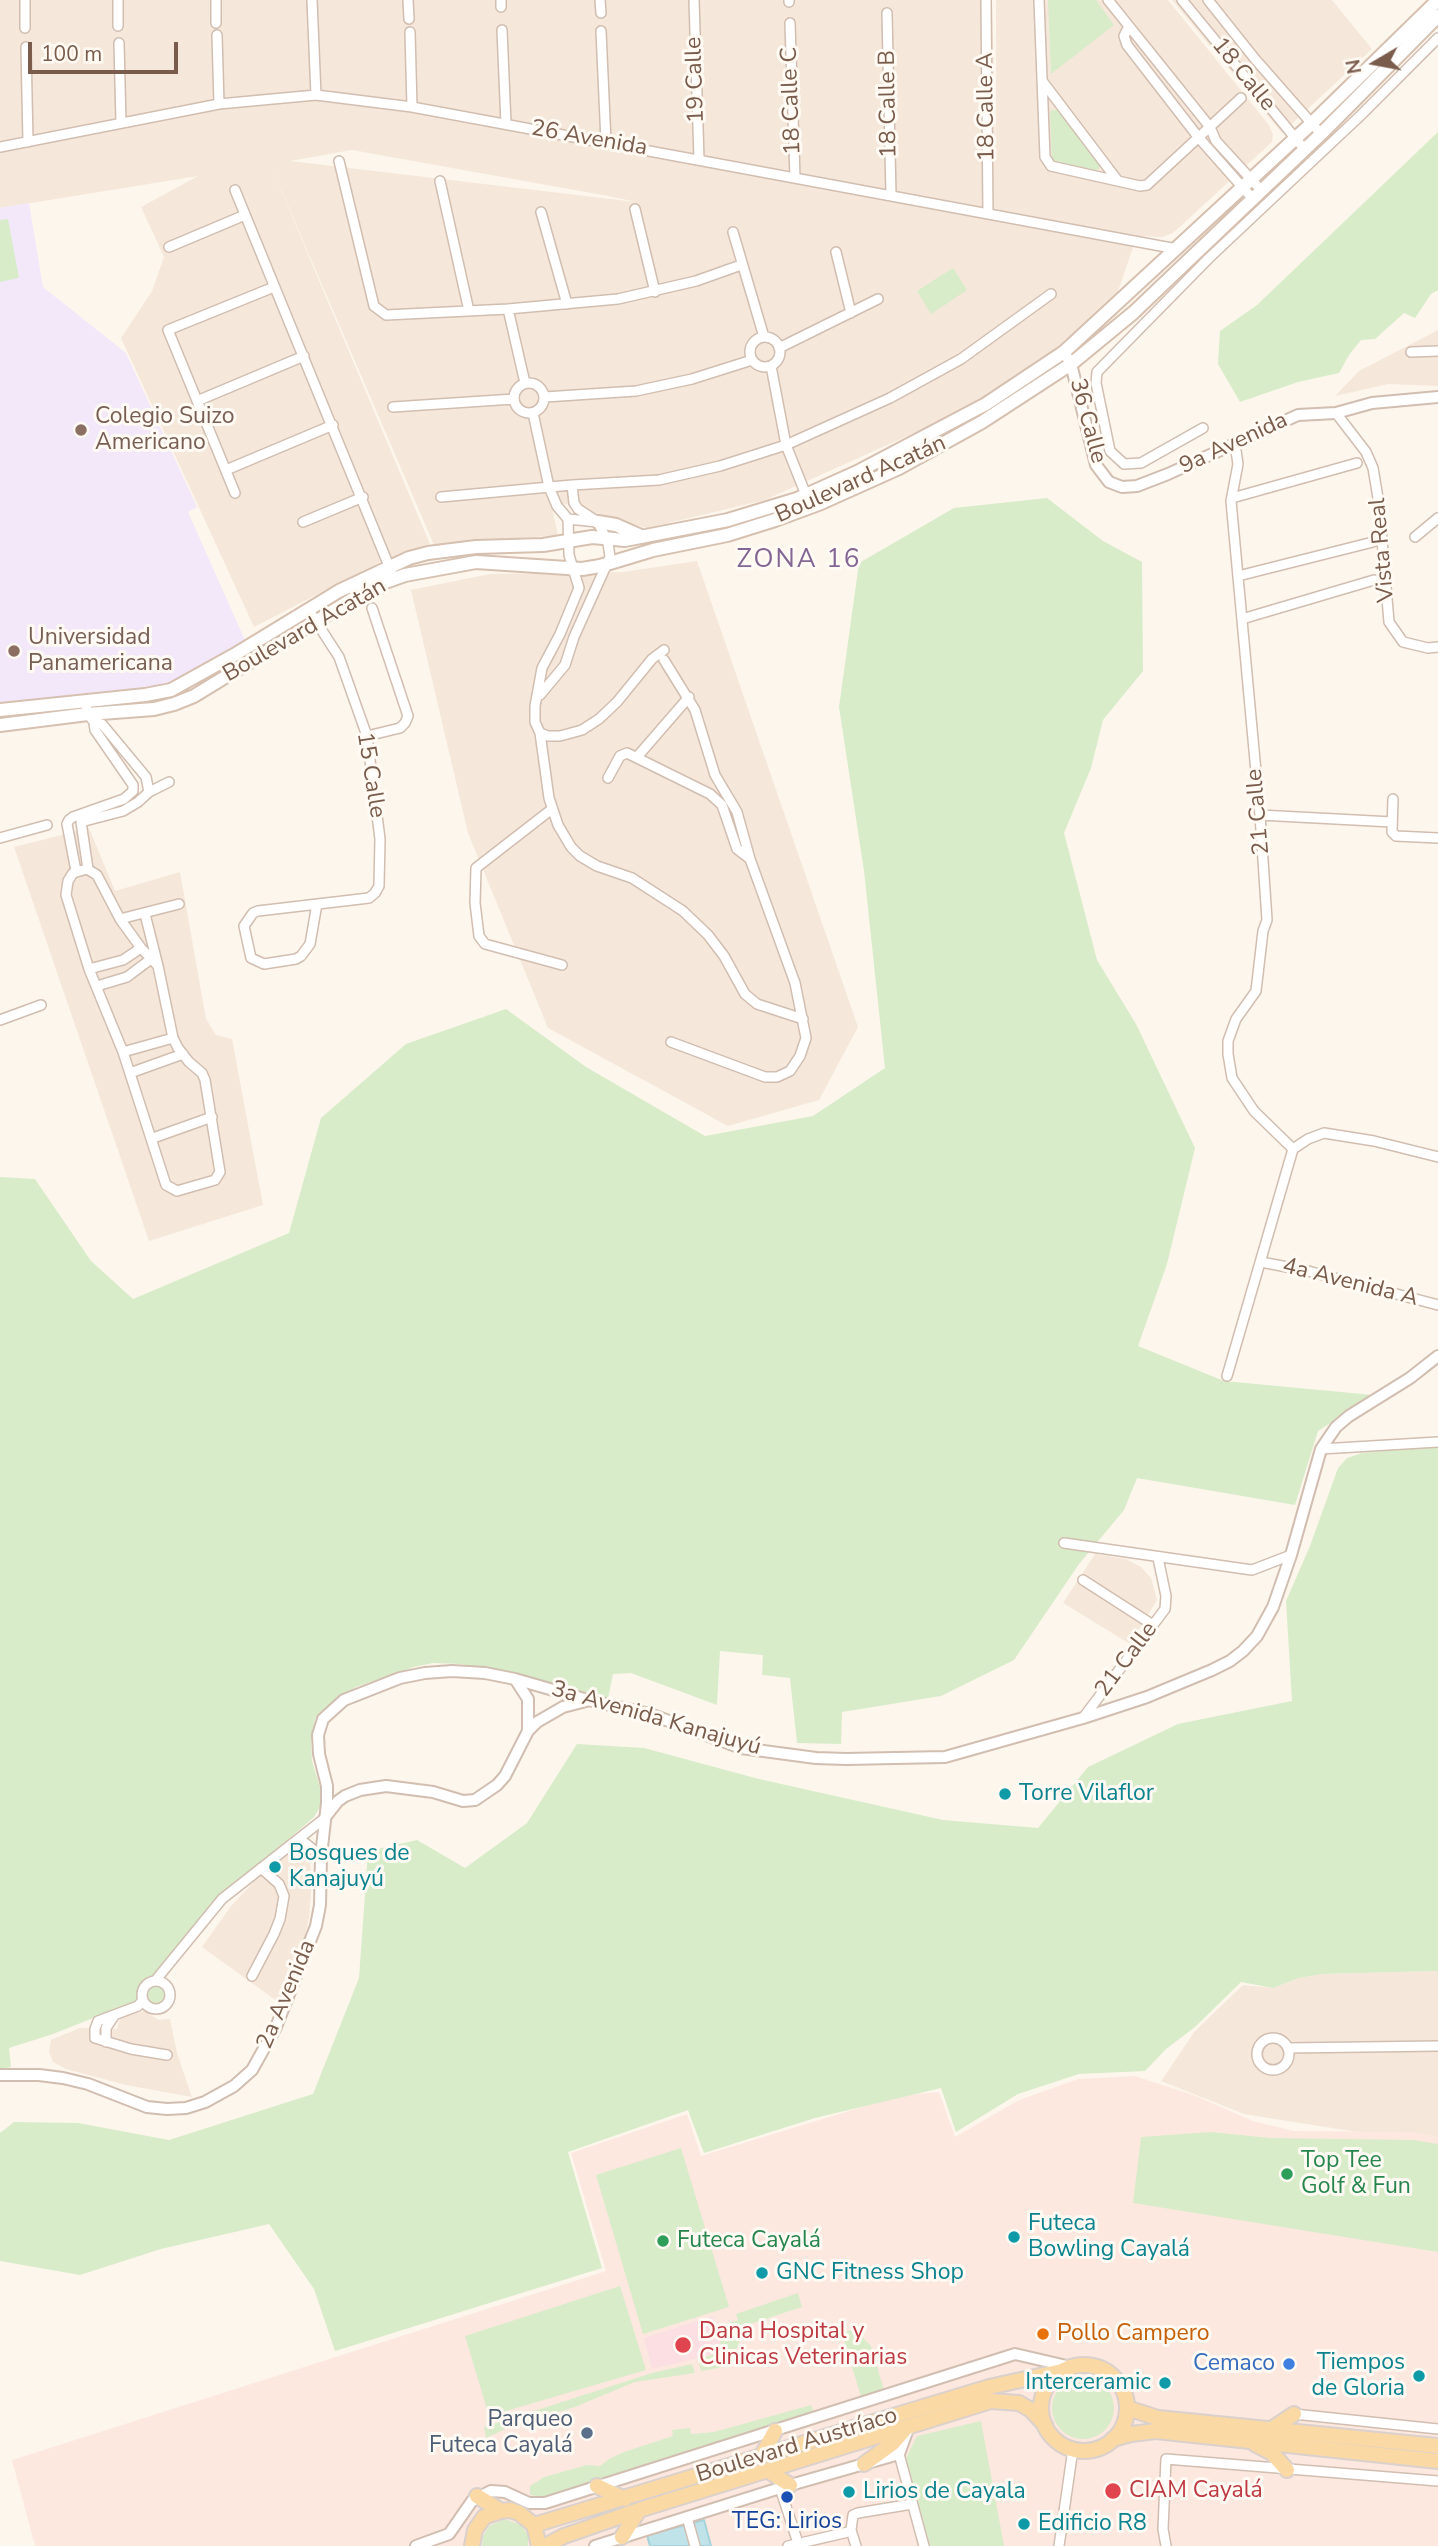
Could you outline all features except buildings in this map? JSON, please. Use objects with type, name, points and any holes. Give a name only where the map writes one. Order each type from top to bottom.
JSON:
[{"type":"main road","name":"Boulevard Acatán","points":[[0,725],[89,712],[181,686],[308,608],[392,573],[428,553],[476,547],[543,545],[592,537],[625,540],[728,520],[806,495],[879,462],[986,404],[1064,352],[1311,124],[1438,0]]},
{"type":"main road","name":"Boulevard Acatán","points":[[0,710],[89,712],[154,709],[186,699],[392,573],[476,562],[591,568],[653,550],[727,535],[821,503],[899,468],[943,444],[1071,364],[1133,313],[1321,134],[1438,16]]},
{"type":"main road","points":[[598,522],[616,525],[642,536]]},
{"type":"main road","points":[[1113,2439],[1121,2430],[1127,2408],[1122,2389],[1109,2373],[1091,2366],[1067,2369],[1045,2391],[1041,2408],[1045,2425],[1052,2436],[1073,2449],[1096,2449],[1113,2439],[1156,2431],[1438,2460]]},
{"type":"main road","name":"Boulevard Austríaco","points":[[545,2546],[564,2536],[764,2464],[989,2387],[1067,2369]]},
{"type":"main road","name":"Boulevard Austríaco","points":[[534,2525],[908,2426],[991,2401],[1007,2400],[1019,2403],[1031,2410],[1045,2425]]},
{"type":"main road","points":[[1127,2408],[1157,2418],[1436,2446]]},
{"type":"main road","points":[[1270,2430],[1294,2414]]},
{"type":"main road","points":[[863,2464],[908,2426]]},
{"type":"main road","points":[[775,2431],[764,2464],[785,2487]]},
{"type":"main road","points":[[1244,2440],[1272,2452],[1287,2470]]},
{"type":"main road","points":[[597,2486],[625,2499]]},
{"type":"main road","points":[[477,2496],[500,2511],[519,2513],[534,2525],[539,2546]]},
{"type":"main road","points":[[622,2537],[639,2510]]},
{"type":"main road","points":[[468,2543],[484,2518],[500,2511]]},
{"type":"street","points":[[25,0],[25,28]]},
{"type":"street","points":[[118,0],[118,26]]},
{"type":"street","points":[[216,0],[216,23]]},
{"type":"street","points":[[312,0],[316,95]]},
{"type":"street","points":[[408,0],[409,19]]},
{"type":"street","points":[[600,0],[601,13]]},
{"type":"street","name":"19 Calle","points":[[694,0],[699,159]]},
{"type":"street","name":"18 Calle A","points":[[986,0],[988,214]]},
{"type":"street","points":[[1039,0],[1045,157],[1048,163],[1140,186],[1151,183],[1241,98]]},
{"type":"street","points":[[1108,0],[1210,127],[1216,141],[1256,194]]},
{"type":"street","name":"18 Calle","points":[[1208,0],[1321,134]]},
{"type":"street","name":"18 Calle","points":[[1189,2],[1305,149]]},
{"type":"street","name":"18 Calle B","points":[[887,13],[891,196]]},
{"type":"street","name":"18 Calle C","points":[[789,23],[795,178]]},
{"type":"street","points":[[1129,26],[1124,36],[1127,45],[1199,138],[1247,182]]},
{"type":"street","points":[[502,30],[506,124]]},
{"type":"street","points":[[601,31],[606,142]]},
{"type":"street","points":[[410,32],[412,107]]},
{"type":"street","points":[[217,35],[219,104]]},
{"type":"street","points":[[1203,428],[1142,463],[1124,464],[1110,451],[1096,383],[1097,372],[1209,258],[1360,116],[1438,38]]},
{"type":"street","points":[[119,43],[121,123]]},
{"type":"street","points":[[26,47],[28,142]]},
{"type":"street","points":[[1042,80],[1118,181]]},
{"type":"street","name":"26 Avenida","points":[[0,148],[219,104],[316,95],[412,107],[1177,249]]},
{"type":"street","points":[[339,161],[377,310],[390,316],[618,299],[696,281],[741,265]]},
{"type":"street","points":[[440,181],[469,311]]},
{"type":"street","points":[[235,190],[363,496],[392,573]]},
{"type":"street","points":[[635,209],[655,292]]},
{"type":"street","points":[[541,212],[567,304]]},
{"type":"street","points":[[169,247],[245,215]]},
{"type":"street","points":[[733,232],[764,337]]},
{"type":"street","points":[[836,252],[851,313]]},
{"type":"street","points":[[235,493],[168,330],[274,287]]},
{"type":"street","points":[[441,496],[659,480],[720,467],[786,445],[890,398],[961,359],[1051,294]]},
{"type":"street","points":[[779,348],[878,299]]},
{"type":"street","points":[[508,309],[525,383]]},
{"type":"street","points":[[764,337],[772,339],[779,348],[778,361],[771,366],[759,366],[752,360],[751,346],[764,337]]},
{"type":"street","points":[[1411,352],[1438,351]]},
{"type":"street","name":"36 Calle","points":[[1064,352],[1071,364],[1096,465],[1103,477],[1115,485]]},
{"type":"street","points":[[197,401],[304,356]]},
{"type":"street","points":[[545,397],[636,391],[692,379],[752,360]]},
{"type":"street","points":[[771,366],[786,445],[806,495]]},
{"type":"street","points":[[525,383],[540,387],[545,397],[540,409],[533,413],[523,412],[514,399],[516,391],[525,383]]},
{"type":"street","name":"9a Avenida","points":[[1115,485],[1129,487],[1146,483],[1298,415],[1336,413],[1372,403],[1438,397]]},
{"type":"street","points":[[393,407],[514,399]]},
{"type":"street","points":[[533,413],[549,487],[557,506],[568,519],[569,555],[579,588],[555,646],[542,668],[539,696],[535,706],[535,722],[540,733],[552,809],[562,835],[580,856],[597,866],[632,878],[661,895],[700,927],[724,956],[745,994],[757,1004],[803,1019]]},
{"type":"street","name":"Vista Real","points":[[1336,413],[1366,452],[1373,468],[1379,504],[1389,622],[1403,642],[1428,648],[1438,647]]},
{"type":"street","points":[[226,470],[333,425]]},
{"type":"street","name":"21 Calle","points":[[1235,444],[1238,464],[1232,498],[1267,920],[1263,931],[1256,991],[1236,1019],[1228,1041],[1228,1054],[1232,1078],[1254,1111],[1293,1149]]},
{"type":"street","points":[[1232,498],[1357,463]]},
{"type":"street","points":[[539,696],[565,665],[610,553],[607,539],[598,522],[578,509],[574,503],[572,485]]},
{"type":"street","points":[[303,522],[363,496]]},
{"type":"street","points":[[1415,537],[1438,518]]},
{"type":"street","points":[[568,519],[598,522]]},
{"type":"street","points":[[1238,576],[1373,542]]},
{"type":"street","points":[[1242,619],[1374,580]]},
{"type":"street","name":"15 Calle","points":[[308,608],[338,657],[367,736],[380,839],[379,886],[369,898],[317,904],[258,911],[250,916],[244,926],[251,958],[264,964],[301,956],[310,944],[317,904]]},
{"type":"street","points":[[367,736],[400,728],[405,723],[407,713],[372,608]]},
{"type":"street","points":[[540,733],[560,736],[582,730],[617,702],[652,659],[664,655],[689,697],[705,736],[709,758],[720,784],[737,812],[750,859],[795,983],[806,1038],[800,1056],[790,1071],[777,1077],[765,1077],[671,1042]]},
{"type":"street","points":[[637,757],[689,697]]},
{"type":"street","points":[[89,712],[146,778],[149,792]]},
{"type":"street","points":[[89,712],[95,730],[133,785],[134,791],[128,800],[109,816],[81,822],[88,869],[97,876],[120,919],[155,962]]},
{"type":"street","points":[[608,778],[623,753],[637,757],[710,794],[722,805],[737,849],[750,859]]},
{"type":"street","points":[[76,871],[67,824],[72,817],[128,800],[169,782]]},
{"type":"street","points":[[710,794],[720,784]]},
{"type":"street","points":[[1393,799],[1392,832],[1396,836],[1438,838]]},
{"type":"street","points":[[552,809],[476,868],[475,903],[479,936],[485,944],[562,965]]},
{"type":"street","points":[[1260,815],[1392,822]]},
{"type":"street","points":[[0,838],[47,825]]},
{"type":"street","points":[[88,869],[76,871],[68,881],[66,895],[89,969],[123,1052],[153,1138],[166,1185],[177,1191],[215,1180],[220,1172],[204,1076],[183,1054],[173,1038],[145,914]]},
{"type":"street","points":[[120,919],[179,904]]},
{"type":"street","points":[[89,969],[123,960],[141,948]]},
{"type":"street","points":[[97,986],[127,977],[155,962]]},
{"type":"street","points":[[0,1020],[41,1005]]},
{"type":"street","points":[[123,1052],[173,1038]]},
{"type":"street","points":[[130,1073],[183,1054]]},
{"type":"street","points":[[153,1138],[212,1117]]},
{"type":"street","points":[[1227,1376],[1293,1149],[1324,1133],[1374,1141],[1438,1157]]},
{"type":"street","name":"4a Avenida A","points":[[1261,1262],[1308,1270],[1438,1305]]},
{"type":"street","points":[[1321,1449],[1336,1427],[1349,1416],[1410,1378],[1438,1356]]},
{"type":"street","points":[[1321,1449],[1438,1442]]},
{"type":"street","name":"3a Avenida Kanajuyú","points":[[325,1818],[327,1786],[319,1754],[321,1722],[344,1700],[401,1678],[425,1673],[463,1671],[515,1678],[588,1700],[650,1714],[741,1748],[816,1758],[945,1757],[1147,1697],[1212,1670],[1236,1657],[1253,1640],[1268,1617],[1291,1555],[1321,1449]]},
{"type":"street","points":[[1064,1544],[1252,1570],[1291,1555]]},
{"type":"street","name":"21 Calle","points":[[1083,1718],[1165,1609],[1166,1596],[1158,1558]]},
{"type":"street","points":[[1083,1580],[1153,1625]]},
{"type":"street","points":[[515,1678],[530,1707],[528,1731]]},
{"type":"street","points":[[167,2055],[95,2038],[98,2021],[138,2006],[143,2000],[145,1988],[155,1981],[222,1899],[325,1818],[339,1800],[364,1789],[395,1786],[433,1792],[463,1801],[475,1800],[493,1789],[505,1776],[528,1731],[543,1717],[559,1708],[588,1700]]},
{"type":"street","points":[[327,1786],[335,1792],[349,1795]]},
{"type":"street","name":"2a Avenida","points":[[0,2075],[63,2078],[158,2109],[193,2106],[226,2091],[241,2080],[256,2064],[276,2027],[316,1926],[320,1905],[325,1818]]},
{"type":"street","points":[[293,1843],[304,1843],[321,1856]]},
{"type":"street","points":[[252,1976],[280,1919],[284,1896],[279,1884],[261,1868]]},
{"type":"street","points":[[143,2000],[152,2009],[164,2007],[170,1997],[166,1985],[168,1962]]},
{"type":"street","points":[[155,1981],[166,1985]]},
{"type":"street","points":[[106,2042],[106,2028],[115,2014]]},
{"type":"street","points":[[1288,2048],[1438,2046]]},
{"type":"street","name":"Boulevard Austríaco","points":[[477,2496],[498,2491],[529,2503],[545,2503],[1015,2354],[1067,2369]]},
{"type":"street","points":[[1294,2414],[1438,2429]]},
{"type":"street","name":"Boulevard Austríaco","points":[[899,2454],[908,2426]]},
{"type":"street","points":[[1059,2546],[1073,2449]]},
{"type":"street","points":[[595,2546],[899,2454],[924,2546]]},
{"type":"street","points":[[1166,2546],[1163,2529],[1166,2459],[1438,2480]]},
{"type":"street","points":[[785,2487],[799,2545]]},
{"type":"street","points":[[416,2546],[449,2534],[477,2496]]},
{"type":"street","points":[[856,2546],[851,2530],[852,2519],[858,2513],[912,2504]]},
{"type":"street","points":[[687,2517],[695,2546]]},
{"type":"street","points":[[788,2546],[851,2530]]},
{"type":"shaded area","points":[[0,0],[992,0],[996,148],[996,0],[1168,0],[1269,125],[1273,135],[1272,142],[1173,233],[1162,237],[1137,236],[1117,294],[1043,360],[956,414],[765,500],[647,528],[592,514],[584,506],[551,503],[558,535],[434,545],[270,164],[430,544],[380,562],[254,627],[121,338],[152,291],[164,257],[141,207],[198,176],[0,208]],"holes":[[[352,150],[636,202],[290,161]]]},
{"type":"shaded area","points":[[1172,0],[1332,0],[1372,49],[1282,133]]},
{"type":"shaded area","points":[[29,203],[43,287],[126,353],[197,507],[188,512],[248,647],[168,687],[0,707],[0,208]]},
{"type":"shaded area","points":[[1438,330],[1438,386],[1388,384],[1335,396],[1359,371]]},
{"type":"shaded area","points":[[697,561],[858,1027],[819,1100],[728,1126],[548,1028],[468,833],[411,590],[490,574],[623,572]]},
{"type":"shaded area","points":[[89,828],[115,891],[180,872],[206,1019],[216,1035],[232,1039],[263,1205],[149,1241],[14,847]]},
{"type":"shaded area","points":[[1095,1554],[1126,1559],[1141,1567],[1151,1578],[1157,1600],[1130,1644],[1063,1603]]},
{"type":"shaded area","name":"Bosques de Kanajuyú","points":[[292,1847],[300,1849],[309,1857],[312,1879],[309,1918],[305,1937],[278,2002],[202,1947],[231,1906],[262,1873],[268,1879],[274,1873],[269,1867]]},
{"type":"shaded area","points":[[1438,1971],[1438,2145],[1244,2114],[1161,2081],[1195,2031],[1243,1985],[1273,1988],[1299,1978],[1322,1974]]},
{"type":"shaded area","points":[[144,2011],[159,2020],[170,2019],[177,2053],[192,2097],[126,2085],[66,2069],[53,2062],[49,2052],[51,2040],[80,2028],[117,2029],[121,2016]]},
{"type":"shaded area","points":[[1135,2076],[1196,2096],[1253,2121],[1294,2131],[1412,2132],[1438,2137],[1438,2546],[441,2546],[440,2540],[420,2546],[35,2546],[12,2460],[606,2271],[571,2153],[687,2114],[701,2156],[898,2096],[939,2092],[955,2137],[1019,2100],[1078,2079]]},
{"type":"shaded area","name":"Dana Hospital y Clinicas Veterinarias","points":[[713,2316],[723,2352],[652,2369],[644,2338]]},
{"type":"green space","points":[[1048,0],[1096,0],[1114,25],[1051,74]]},
{"type":"green space","points":[[1052,110],[1057,110],[1099,164],[1099,169],[1052,160]]},
{"type":"green space","points":[[1438,132],[1438,290],[1431,294],[1415,318],[1404,313],[1375,339],[1361,340],[1339,373],[1298,382],[1240,402],[1218,364],[1220,331],[1257,305]]},
{"type":"green space","points":[[8,219],[19,278],[0,282],[0,220]]},
{"type":"green space","points":[[953,268],[967,290],[931,314],[917,291]]},
{"type":"green space","points":[[1047,498],[1103,541],[1142,562],[1143,671],[1103,720],[1091,768],[1064,833],[1097,960],[1136,1024],[1195,1148],[1167,1264],[1138,1346],[1224,1381],[1373,1395],[1318,1431],[1295,1505],[1137,1478],[1124,1510],[1079,1564],[1014,1660],[941,1696],[842,1712],[841,1744],[797,1743],[790,1678],[762,1675],[763,1655],[720,1651],[717,1705],[631,1673],[613,1674],[608,1698],[522,1675],[461,1664],[433,1663],[414,1667],[356,1687],[320,1712],[315,1719],[311,1742],[312,1761],[322,1794],[320,1807],[314,1817],[208,1909],[136,2001],[53,2034],[9,2048],[11,2067],[0,2069],[0,1177],[35,1179],[91,1261],[133,1299],[289,1233],[321,1118],[406,1044],[506,1009],[586,1067],[705,1136],[813,1116],[885,1068],[864,871],[839,707],[859,563],[954,508]]},
{"type":"green space","points":[[1438,1445],[1438,1971],[1322,1974],[1299,1978],[1273,1988],[1241,1982],[1145,2071],[1079,2074],[1018,2094],[956,2132],[941,2088],[815,2118],[704,2153],[688,2110],[568,2152],[602,2268],[335,2351],[314,2289],[269,2224],[161,2249],[80,2275],[0,2261],[0,2133],[14,2122],[78,2123],[169,2140],[313,2094],[359,1978],[368,1851],[417,1840],[465,1868],[527,1823],[577,1744],[644,1748],[759,1779],[943,1820],[1038,1828],[1088,1767],[1178,1724],[1292,1701],[1286,1601],[1310,1546],[1338,1468],[1347,1458],[1362,1453]]},
{"type":"green space","points":[[156,1985],[164,1988],[167,1996],[164,2004],[156,2007],[148,2004],[145,1996],[148,1988]]},
{"type":"green space","name":"Top Tee Golf & Fun","points":[[1211,2132],[1270,2138],[1413,2140],[1438,2144],[1438,2252],[1133,2203],[1141,2137]]},
{"type":"green space","name":"Futeca Cayalá","points":[[681,2148],[729,2307],[643,2334],[596,2175]]},
{"type":"green space","name":"Futeca Cayalá","points":[[620,2286],[646,2370],[489,2416],[465,2336]]},
{"type":"green space","points":[[798,2293],[802,2307],[746,2326],[729,2366],[701,2371],[699,2363],[704,2357],[723,2352],[716,2327],[738,2320],[736,2314]]},
{"type":"green space","points":[[860,2327],[863,2338],[871,2346],[884,2390],[861,2397],[842,2333]]},
{"type":"green space","points":[[692,2364],[695,2373],[635,2382],[575,2407],[514,2425],[486,2438],[484,2427],[652,2373]]},
{"type":"green space","points":[[1077,2377],[1089,2377],[1105,2386],[1112,2396],[1112,2420],[1105,2430],[1089,2439],[1077,2439],[1066,2434],[1057,2425],[1052,2414],[1052,2402],[1057,2391],[1066,2382]]},
{"type":"green space","points":[[811,2405],[814,2412],[544,2497],[530,2495],[530,2486],[544,2477],[587,2465],[600,2466],[624,2452],[673,2436],[672,2430],[690,2428],[691,2434],[714,2432]]},
{"type":"green space","points":[[981,2421],[1004,2546],[927,2546],[906,2458],[917,2436]]},
{"type":"green space","points":[[505,2519],[521,2525],[528,2535],[528,2546],[482,2546],[483,2536],[489,2526]]},
{"type":"water","points":[[704,2520],[711,2546],[650,2546],[647,2535]]},
{"type":"place","name":"Colegio Suizo Americano","points":[[81,430]]},
{"type":"place","name":"Universidad Panamericana","points":[[14,651]]},
{"type":"place","name":"Torre Vilaflor","points":[[1005,1794]]},
{"type":"place","name":"Bosques de Kanajuyú","points":[[275,1867]]},
{"type":"place","name":"Top Tee Golf & Fun","points":[[1287,2174]]},
{"type":"place","name":"Futeca Bowling Cayalá","points":[[1014,2237]]},
{"type":"place","name":"Futeca Cayalá","points":[[663,2241]]},
{"type":"place","name":"GNC Fitness Shop","points":[[762,2273]]},
{"type":"place","name":"Pollo Campero","points":[[1043,2334]]},
{"type":"place","name":"Dana Hospital y Clinicas Veterinarias","points":[[683,2345]]},
{"type":"place","name":"Cemaco","points":[[1289,2364]]},
{"type":"place","name":"Tiempos de Gloria","points":[[1419,2376]]},
{"type":"place","name":"Interceramic","points":[[1165,2383]]},
{"type":"place","name":"Parqueo Futeca Cayalá","points":[[587,2433]]},
{"type":"place","name":"CIAM Cayalá","points":[[1113,2491]]},
{"type":"place","name":"Lirios de Cayala","points":[[849,2492]]},
{"type":"place","name":"TEG: Lirios","points":[[787,2497]]},
{"type":"place","name":"Edificio R8","points":[[1024,2524]]},
{"type":"district","name":"ZONA 16","points":[[799,561]]}]
